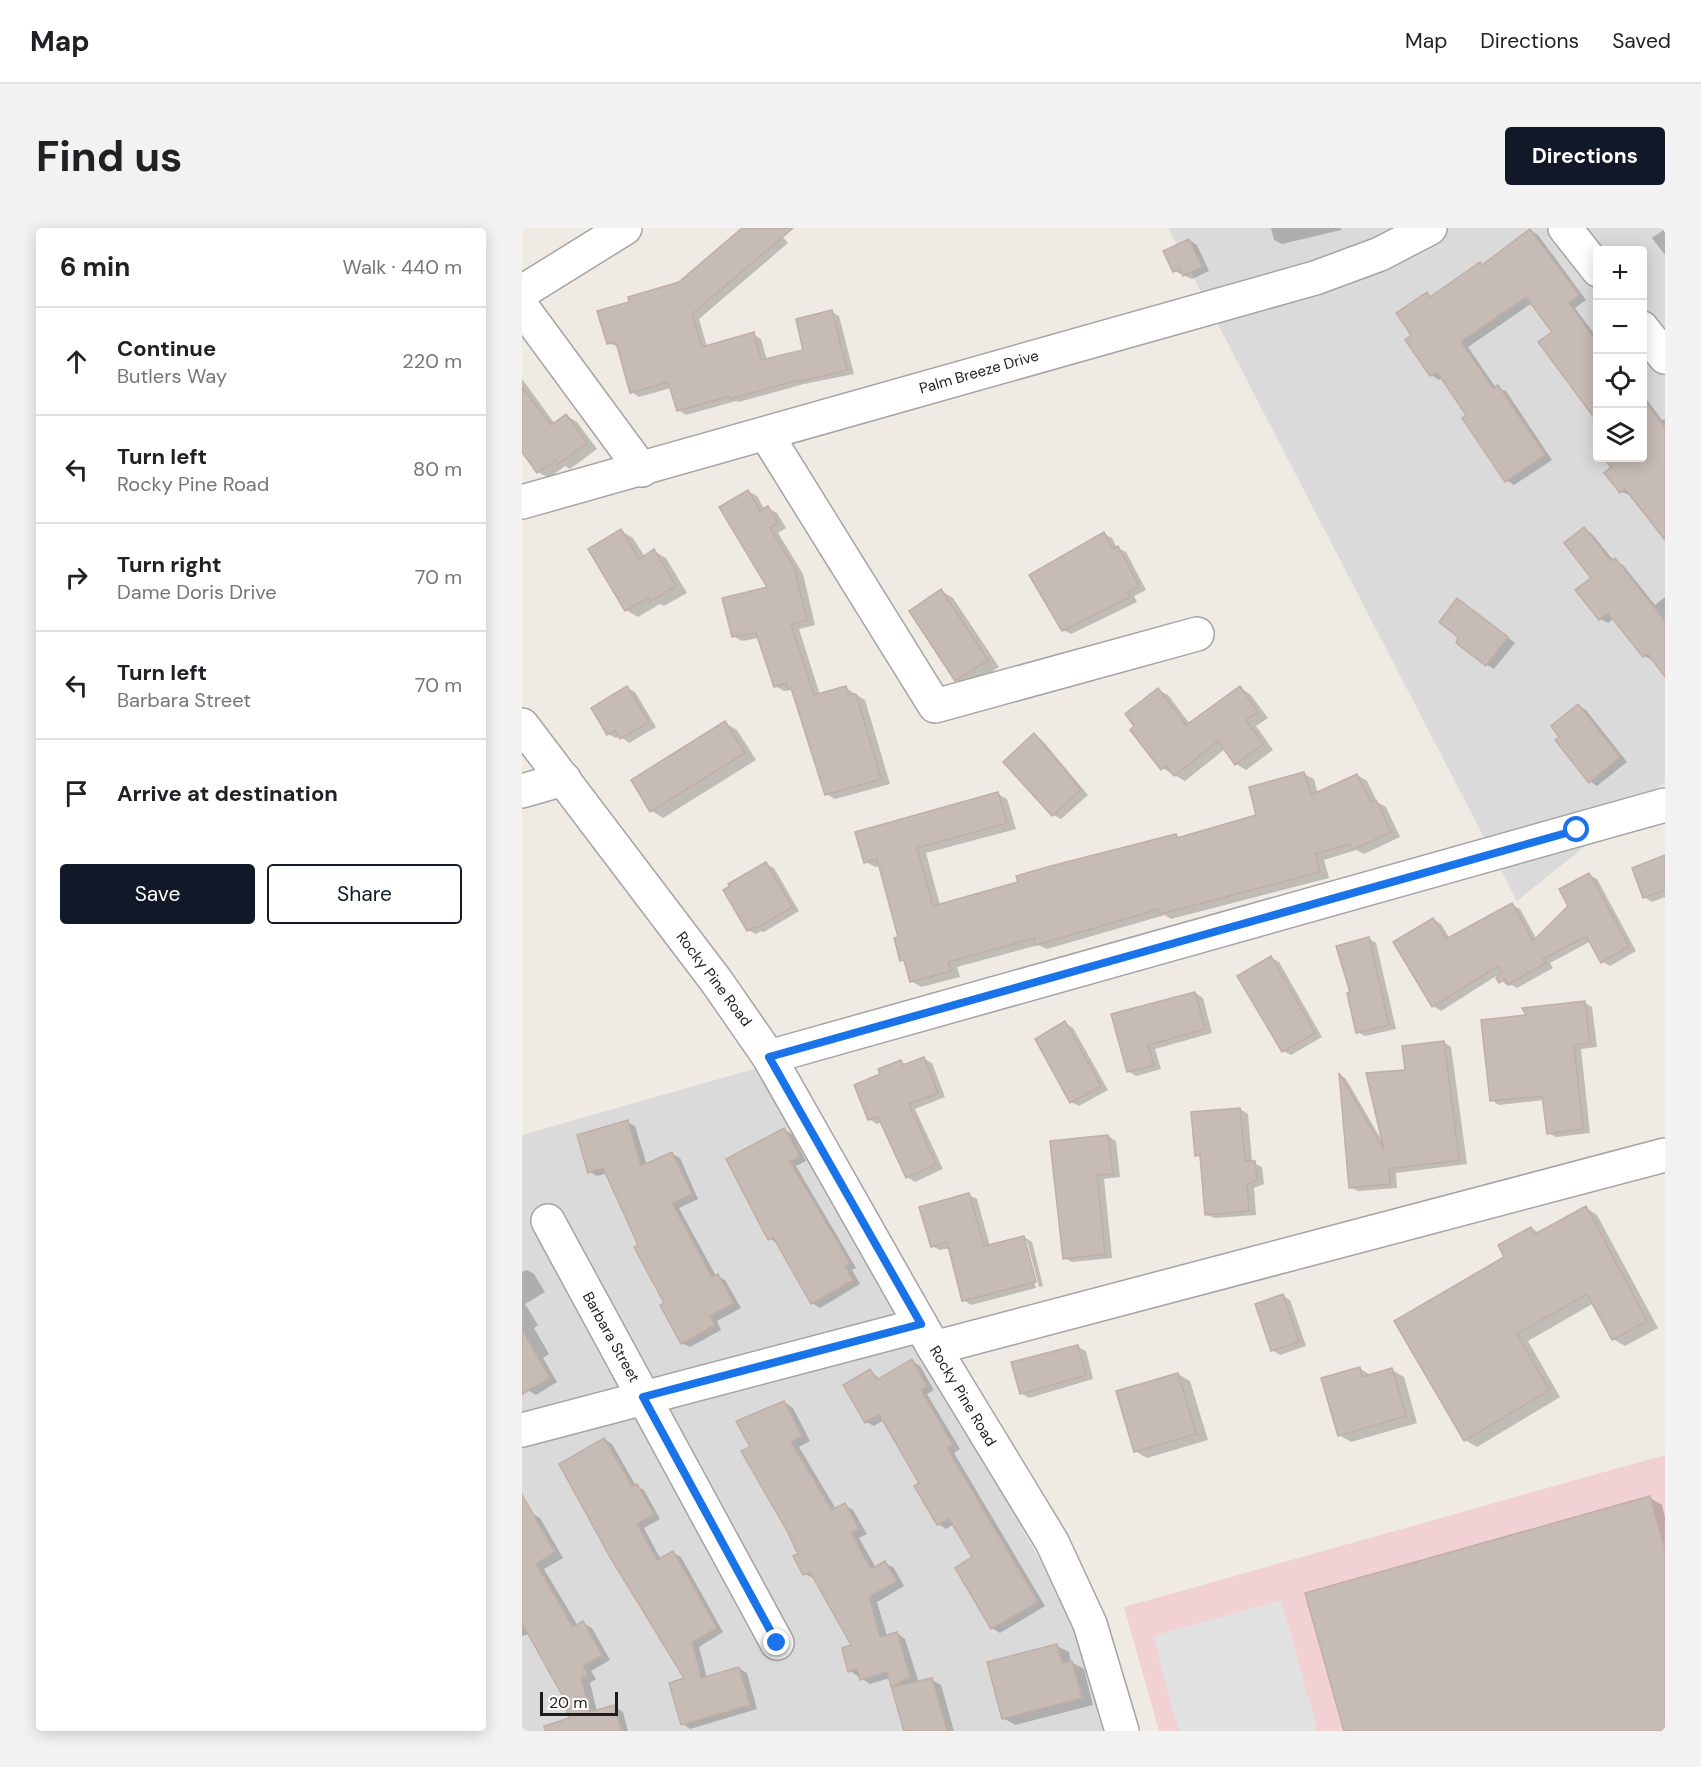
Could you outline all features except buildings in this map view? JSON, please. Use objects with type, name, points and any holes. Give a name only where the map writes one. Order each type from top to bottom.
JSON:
[{"type":"street","points":[[522,292],[626,228]]},
{"type":"street","name":"Palm Breeze Drive","points":[[522,502],[642,470],[1315,278],[1380,254],[1430,228]]},
{"type":"street","points":[[1565,228],[1593,264]]},
{"type":"street","points":[[522,308],[642,470]]},
{"type":"street","points":[[1647,334],[1665,357]]},
{"type":"street","points":[[766,434],[935,706],[1197,634]]},
{"type":"street","name":"Rocky Pine Road","points":[[522,725],[756,1035],[928,1336],[1052,1542],[1076,1592],[1101,1655],[1122,1731]]},
{"type":"street","points":[[522,791],[564,779]]},
{"type":"street","points":[[769,1057],[1665,805]]},
{"type":"street","points":[[522,1430],[643,1397],[928,1336],[1665,1155]]},
{"type":"street","name":"Barbara Street","points":[[548,1221],[777,1643]]},
{"type":"shaded area","points":[[1168,228],[1665,228],[1665,782],[1517,901]]},
{"type":"shaded area","points":[[761,1067],[1075,1622],[1107,1731],[522,1731],[522,1135]]},
{"type":"shaded area","points":[[1665,1455],[1665,1731],[1159,1731],[1124,1607]]},
{"type":"shaded area","points":[[1281,1600],[1318,1731],[1179,1731],[1153,1636]]},
{"type":"route","points":[[777,1643],[643,1397],[921,1324],[769,1057],[1577,830]]}]
